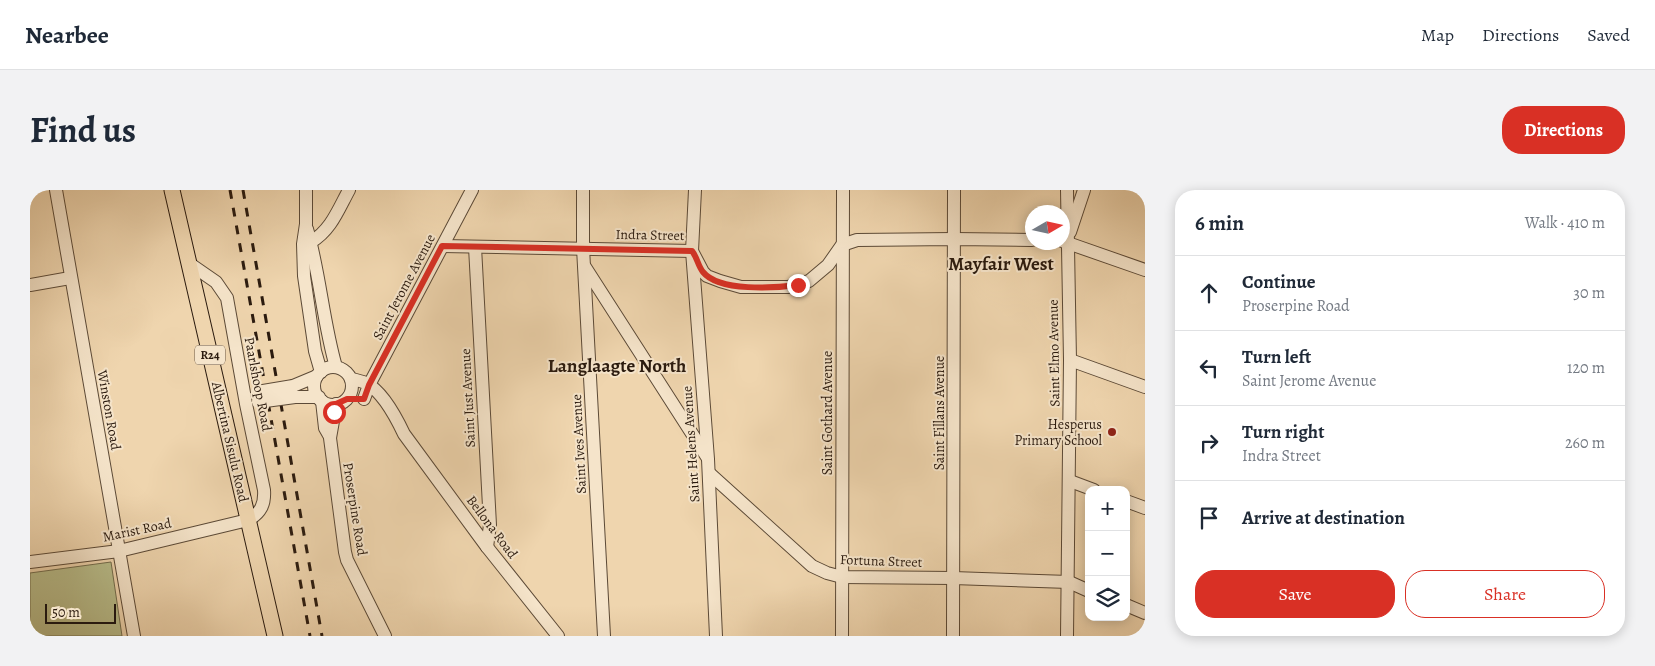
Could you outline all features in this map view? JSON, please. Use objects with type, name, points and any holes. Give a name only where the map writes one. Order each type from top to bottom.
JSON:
[{"type":"main road","name":"Albertina Sisulu Road","points":[[172,190],[275,636]]},
{"type":"street","name":"Winston Road","points":[[56,190],[134,636]]},
{"type":"street","name":"Proserpine Road","points":[[306,190],[306,224],[303,244],[304,276],[319,374],[315,388],[320,399],[325,428],[330,438],[345,552],[385,636]]},
{"type":"street","points":[[311,242],[319,238],[330,226],[349,190]]},
{"type":"street","name":"Saint Jerome Avenue","points":[[364,399],[369,385],[472,190]]},
{"type":"street","name":"Saint Ives Avenue","points":[[583,190],[583,248],[604,636]]},
{"type":"street","name":"Saint Helens Avenue","points":[[695,190],[692,251],[709,473],[716,636]]},
{"type":"street","name":"Saint Gothard Avenue","points":[[842,636],[843,190]]},
{"type":"street","name":"Saint Fillans Avenue","points":[[953,636],[954,190]]},
{"type":"street","name":"Saint Elmo Avenue","points":[[1065,205],[1066,190]]},
{"type":"street","points":[[1070,226],[1084,190]]},
{"type":"street","name":"Proserpine Road","points":[[306,224],[336,367]]},
{"type":"street","points":[[842,245],[857,240],[1025,240]]},
{"type":"street","points":[[1070,243],[1145,270]]},
{"type":"street","name":"Indra Street","points":[[442,246],[692,251],[700,268],[707,276],[733,286],[773,287],[798,285],[809,281],[828,265],[842,245]]},
{"type":"street","name":"Saint Just Avenue","points":[[475,247],[490,525],[487,547]]},
{"type":"street","name":"Saint Elmo Avenue","points":[[1064,250],[1070,360],[1067,636]]},
{"type":"street","name":"Paarlshoop Road","points":[[190,264],[216,282],[227,298],[251,398],[265,500],[259,512],[248,520]]},
{"type":"street","points":[[585,267],[708,459]]},
{"type":"street","points":[[30,285],[70,278]]},
{"type":"street","points":[[1070,360],[1145,387]]},
{"type":"street","points":[[294,392],[330,367],[336,367],[345,371],[351,379],[369,385]]},
{"type":"street","name":"Proserpine Road","points":[[330,438],[342,401],[352,386],[351,379]]},
{"type":"street","name":"Bellona Road","points":[[369,385],[387,405],[400,424],[404,434],[487,547],[558,636]]},
{"type":"street","points":[[251,398],[294,392],[320,399],[326,403],[364,399]]},
{"type":"street","name":"Bellona Road","points":[[364,399],[369,400],[379,408],[396,428],[404,434]]},
{"type":"street","name":"Fortuna Street","points":[[709,473],[812,566],[827,573],[842,577],[1068,582],[1085,588]]},
{"type":"street","points":[[1070,481],[1085,487]]},
{"type":"street","points":[[1130,502],[1145,508]]},
{"type":"street","name":"Marist Road","points":[[30,562],[119,551],[248,520]]},
{"type":"street","points":[[1130,607],[1145,613]]},
{"type":"green space","points":[[111,562],[122,636],[30,636],[30,573]]},
{"type":"railway","points":[[230,190],[310,636]]},
{"type":"railway","points":[[243,190],[322,636]]},
{"type":"place","name":"Hesperus Primary School","points":[[1112,432]]},
{"type":"district","name":"Mayfair West","points":[[1001,264]]},
{"type":"district","name":"Langlaagte North","points":[[617,366]]},
{"type":"route","points":[[334,412],[336,404],[347,399],[364,399],[369,385],[442,246],[692,251],[700,268],[707,276],[733,286],[788,287],[798,285]]}]
